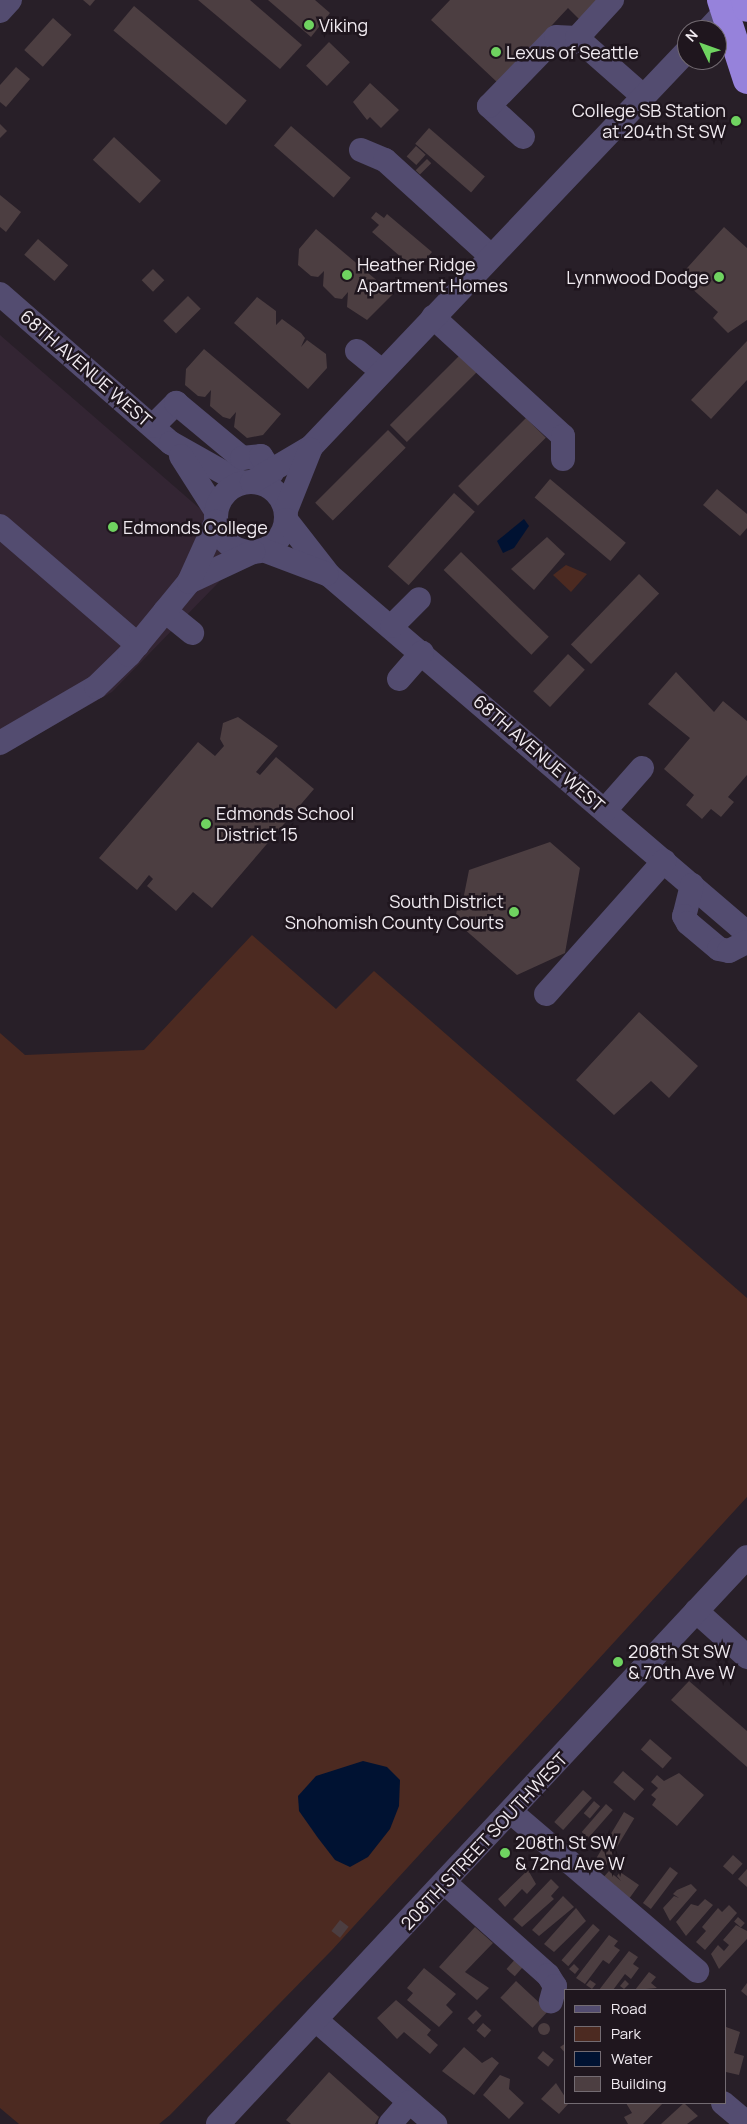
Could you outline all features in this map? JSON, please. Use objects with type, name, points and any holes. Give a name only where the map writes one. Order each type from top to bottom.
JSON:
[{"type":"highway","points":[[730,8],[747,80]]},
{"type":"street","points":[[0,11],[10,0]]},
{"type":"street","points":[[577,38],[612,0]]},
{"type":"street","points":[[523,137],[489,106],[556,37],[577,38],[644,97]]},
{"type":"street","points":[[189,582],[258,551],[279,539],[290,492],[312,447],[433,317],[677,62]]},
{"type":"street","points":[[360,150],[385,160],[491,256]]},
{"type":"street","name":"68TH AVENUE WEST","points":[[0,294],[171,443],[216,516]]},
{"type":"street","points":[[433,317],[563,436],[563,459]]},
{"type":"street","points":[[357,351],[382,371]]},
{"type":"street","points":[[153,426],[176,403],[242,458],[261,456],[256,479]]},
{"type":"street","name":"68TH AVENUE WEST","points":[[171,443],[256,479]]},
{"type":"street","points":[[0,743],[96,687],[138,645],[189,582],[225,493],[256,479],[312,447]]},
{"type":"street","points":[[256,479],[270,487],[286,515]]},
{"type":"street","name":"68TH AVENUE WEST","points":[[286,515],[329,575],[392,626],[747,933]]},
{"type":"street","points":[[216,516],[233,547],[258,551]]},
{"type":"street","points":[[0,526],[138,645]]},
{"type":"street","name":"68TH AVENUE WEST","points":[[258,551],[329,575]]},
{"type":"street","points":[[392,626],[419,599]]},
{"type":"street","points":[[165,611],[192,633]]},
{"type":"street","points":[[399,679],[422,653]]},
{"type":"street","points":[[605,810],[642,768]]},
{"type":"street","points":[[546,994],[664,861]]},
{"type":"street","points":[[692,885],[684,916],[688,923],[719,949],[729,951],[747,942]]},
{"type":"street","name":"208TH STREET SOUTHWEST","points":[[218,2124],[317,2021],[747,1556]]},
{"type":"street","points":[[696,1611],[747,1657]]},
{"type":"street","points":[[510,1812],[697,1971]]},
{"type":"street","points":[[445,1883],[548,1976],[555,1986],[551,2001]]},
{"type":"street","points":[[317,2021],[435,2124]]},
{"type":"street","points":[[390,2124],[409,2102]]},
{"type":"street","points":[[724,2104],[747,2123]]},
{"type":"shaded area","name":"Edmonds College","points":[[0,335],[198,507],[253,547],[112,692],[0,756]]},
{"type":"green space","points":[[566,565],[587,574],[571,592],[553,575]]},
{"type":"green space","points":[[252,935],[336,1009],[374,971],[747,1298],[747,1497],[332,1950],[170,2115],[159,2124],[19,2124],[0,2108],[0,1033],[25,1055],[144,1050]]},
{"type":"water","points":[[524,519],[529,526],[514,548],[503,553],[497,541]]},
{"type":"water","points":[[363,1761],[387,1767],[400,1780],[399,1806],[390,1829],[368,1857],[350,1867],[335,1860],[318,1838],[299,1811],[298,1796],[316,1776]]},
{"type":"building","points":[[83,0],[95,0],[90,6]]},
{"type":"building","points":[[198,0],[250,0],[302,45],[280,69]]},
{"type":"building","name":"Viking","points":[[268,0],[315,0],[330,13],[311,37]]},
{"type":"building","name":"Lexus of Seattle","points":[[450,0],[601,0],[581,21],[568,8],[498,83],[431,20]]},
{"type":"building","points":[[134,6],[247,100],[226,125],[113,31]]},
{"type":"building","points":[[53,18],[72,35],[43,67],[24,50]]},
{"type":"building","points":[[329,42],[350,62],[327,86],[306,66]]},
{"type":"building","points":[[16,67],[30,79],[6,107],[0,102],[0,85]]},
{"type":"building","points":[[370,83],[399,110],[381,128],[370,117],[367,120],[353,102]]},
{"type":"building","points":[[0,124],[7,131],[0,138]]},
{"type":"building","points":[[291,126],[351,178],[334,197],[274,146]]},
{"type":"building","points":[[429,128],[485,177],[471,192],[415,144]]},
{"type":"building","points":[[114,137],[161,181],[140,203],[93,160]]},
{"type":"building","points":[[416,146],[426,155],[416,165],[407,156]]},
{"type":"building","points":[[427,159],[431,163],[420,175],[416,170]]},
{"type":"building","points":[[0,195],[21,212],[6,232],[0,227]]},
{"type":"building","points":[[376,212],[384,218],[387,214],[432,252],[416,270],[372,232],[379,225],[371,218]]},
{"type":"building","points":[[724,227],[747,248],[747,320],[728,333],[713,318],[718,312],[679,277]]},
{"type":"building","name":"Heather Ridge Apartment Homes","points":[[316,229],[393,294],[367,320],[347,307],[348,292],[342,299],[335,298],[323,286],[324,271],[318,277],[311,276],[298,265],[299,249]]},
{"type":"building","points":[[38,239],[68,265],[54,281],[24,255]]},
{"type":"building","points":[[153,269],[164,280],[153,292],[142,280]]},
{"type":"building","points":[[188,296],[201,309],[176,333],[163,321]]},
{"type":"building","points":[[257,297],[276,311],[276,325],[282,319],[301,333],[305,338],[301,347],[307,340],[326,354],[327,368],[308,389],[234,323]]},
{"type":"building","points":[[747,341],[747,380],[711,419],[691,400]]},
{"type":"building","points":[[204,349],[281,414],[263,435],[247,438],[234,427],[236,412],[230,419],[223,417],[210,406],[211,390],[205,397],[198,396],[185,385],[186,369]]},
{"type":"building","points":[[462,353],[479,370],[407,442],[390,425]]},
{"type":"building","points":[[526,418],[546,438],[478,506],[458,486]]},
{"type":"building","points":[[388,430],[406,448],[333,521],[315,503]]},
{"type":"building","points":[[550,479],[626,543],[610,561],[535,497]]},
{"type":"building","points":[[717,489],[747,514],[747,528],[740,536],[703,505]]},
{"type":"building","points":[[454,493],[475,512],[409,585],[388,567]]},
{"type":"building","points":[[547,537],[565,554],[534,590],[511,569]]},
{"type":"building","points":[[461,552],[549,637],[531,655],[444,570]]},
{"type":"building","points":[[639,574],[659,593],[591,664],[571,644]]},
{"type":"building","points":[[568,654],[585,670],[550,707],[533,691]]},
{"type":"building","points":[[676,672],[714,712],[723,701],[747,721],[747,775],[728,797],[734,802],[721,817],[711,809],[702,819],[686,805],[694,795],[664,769],[690,738],[648,704]]},
{"type":"building","name":"Edmonds School District 15","points":[[238,717],[278,746],[256,772],[260,775],[276,757],[314,789],[212,908],[193,892],[176,911],[147,886],[153,879],[149,875],[137,890],[99,858],[198,742],[215,756],[224,746],[220,739],[223,723]]},
{"type":"building","name":"South District Snohomish County Courts","points":[[550,842],[580,868],[565,953],[517,975],[455,921],[458,903],[463,900],[469,870]]},
{"type":"building","points":[[639,1012],[698,1066],[669,1098],[651,1081],[614,1115],[576,1080]]},
{"type":"building","points":[[689,1681],[747,1731],[747,1767],[671,1700]]},
{"type":"building","points":[[650,1739],[672,1758],[663,1769],[641,1750]]},
{"type":"building","points":[[623,1771],[644,1789],[634,1801],[613,1782]]},
{"type":"building","points":[[679,1773],[704,1795],[677,1826],[652,1805],[656,1799],[651,1795],[658,1788],[651,1782],[657,1775],[664,1781]]},
{"type":"building","points":[[583,1790],[592,1798],[563,1830],[554,1822]]},
{"type":"building","points":[[594,1801],[600,1806],[590,1818],[584,1813]]},
{"type":"building","points":[[606,1804],[613,1810],[589,1838],[582,1832]]},
{"type":"building","points":[[624,1812],[634,1818],[606,1865],[596,1859]]},
{"type":"building","points":[[733,1855],[743,1864],[733,1875],[723,1866]]},
{"type":"building","points":[[670,1867],[678,1873],[651,1909],[643,1903]]},
{"type":"building","points":[[747,1869],[747,1887],[738,1879]]},
{"type":"building","points":[[528,1870],[536,1884],[527,1894],[522,1889],[505,1907],[498,1899]]},
{"type":"building","points":[[609,1871],[621,1881],[617,1876],[620,1872],[639,1885],[626,1903],[600,1881]]},
{"type":"building","points":[[551,1879],[559,1887],[551,1896],[554,1899],[522,1927],[513,1919]]},
{"type":"building","points":[[691,1884],[697,1890],[670,1921],[663,1908],[674,1896],[679,1898],[673,1894],[677,1890]]},
{"type":"building","points":[[563,1896],[574,1907],[539,1936],[532,1930]]},
{"type":"building","points":[[705,1899],[713,1905],[686,1936],[676,1922],[691,1904],[698,1906]]},
{"type":"building","points":[[729,1905],[737,1913],[705,1950],[696,1942],[706,1931],[702,1927],[718,1908],[722,1912]]},
{"type":"building","points":[[576,1908],[586,1921],[554,1952],[544,1944]]},
{"type":"building","points":[[738,1917],[745,1923],[741,1927],[734,1922]]},
{"type":"building","points":[[340,1920],[349,1927],[340,1938],[331,1931]]},
{"type":"building","points":[[593,1924],[600,1930],[568,1966],[562,1960]]},
{"type":"building","points":[[736,1925],[747,1931],[747,1939],[719,1969],[711,1954],[718,1945],[724,1951],[729,1945],[723,1940]]},
{"type":"building","points":[[475,1927],[493,1943],[465,1972],[489,1988],[477,2000],[439,1967]]},
{"type":"building","points":[[609,1935],[618,1941],[614,1946],[620,1950],[609,1964],[603,1960],[585,1984],[576,1978]]},
{"type":"building","points":[[629,1951],[638,1957],[633,1964],[639,1968],[631,1979],[625,1974],[614,1989],[600,1989]]},
{"type":"building","points":[[517,1957],[525,1964],[515,1976],[507,1969]]},
{"type":"building","points":[[574,1964],[579,1969],[575,1974],[569,1969]]},
{"type":"building","points":[[424,1968],[456,1994],[446,2005],[453,2012],[439,2027],[407,2000],[413,1993],[407,1988]]},
{"type":"building","points":[[649,1972],[656,1977],[651,1983],[657,1988],[636,1989]]},
{"type":"building","points":[[590,1980],[596,1984],[592,1989],[586,1985]]},
{"type":"building","points":[[625,1980],[629,1984],[624,1989],[620,1986]]},
{"type":"building","points":[[516,1981],[548,2011],[532,2028],[500,1998]]},
{"type":"building","points":[[747,1983],[747,1996],[741,1991]]},
{"type":"building","points":[[396,2000],[431,2030],[427,2035],[438,2045],[430,2054],[404,2032],[397,2039],[377,2018]]},
{"type":"building","points":[[476,2010],[482,2016],[473,2024],[468,2018]]},
{"type":"building","points":[[483,2023],[491,2030],[485,2038],[476,2031]]},
{"type":"building","points":[[546,2023],[549,2024],[549,2034],[542,2035],[539,2034],[538,2027],[539,2024]]},
{"type":"building","points":[[727,2027],[740,2032],[734,2053],[744,2056],[739,2075],[727,2072]]},
{"type":"building","points":[[464,2047],[482,2063],[492,2057],[499,2063],[474,2095],[442,2071]]},
{"type":"building","points":[[543,2051],[554,2060],[548,2067],[537,2058]]},
{"type":"building","points":[[329,2072],[379,2117],[375,2124],[291,2124],[286,2120]]},
{"type":"building","points":[[500,2075],[510,2079],[509,2089],[524,2103],[509,2119],[483,2095]]},
{"type":"building","points":[[556,2083],[564,2095],[564,2104],[568,2104],[559,2114],[541,2099]]},
{"type":"building","points":[[627,2104],[662,2104],[643,2124],[628,2124],[624,2117],[632,2113]]},
{"type":"building","points":[[683,2104],[698,2116],[687,2124],[661,2124]]},
{"type":"place","name":"Viking","points":[[309,25]]},
{"type":"place","name":"Lexus of Seattle","points":[[496,52]]},
{"type":"place","name":"College SB Station at 204th St SW","points":[[736,121]]},
{"type":"place","name":"Heather Ridge Apartment Homes","points":[[347,275]]},
{"type":"place","name":"Lynnwood Dodge","points":[[719,277]]},
{"type":"place","name":"Edmonds College","points":[[113,527]]},
{"type":"place","name":"Edmonds School District 15","points":[[206,824]]},
{"type":"place","name":"South District Snohomish County Courts","points":[[514,912]]},
{"type":"place","name":"208th St SW & 70th Ave W","points":[[618,1662]]},
{"type":"place","name":"208th St SW & 72nd Ave W","points":[[505,1853]]}]
